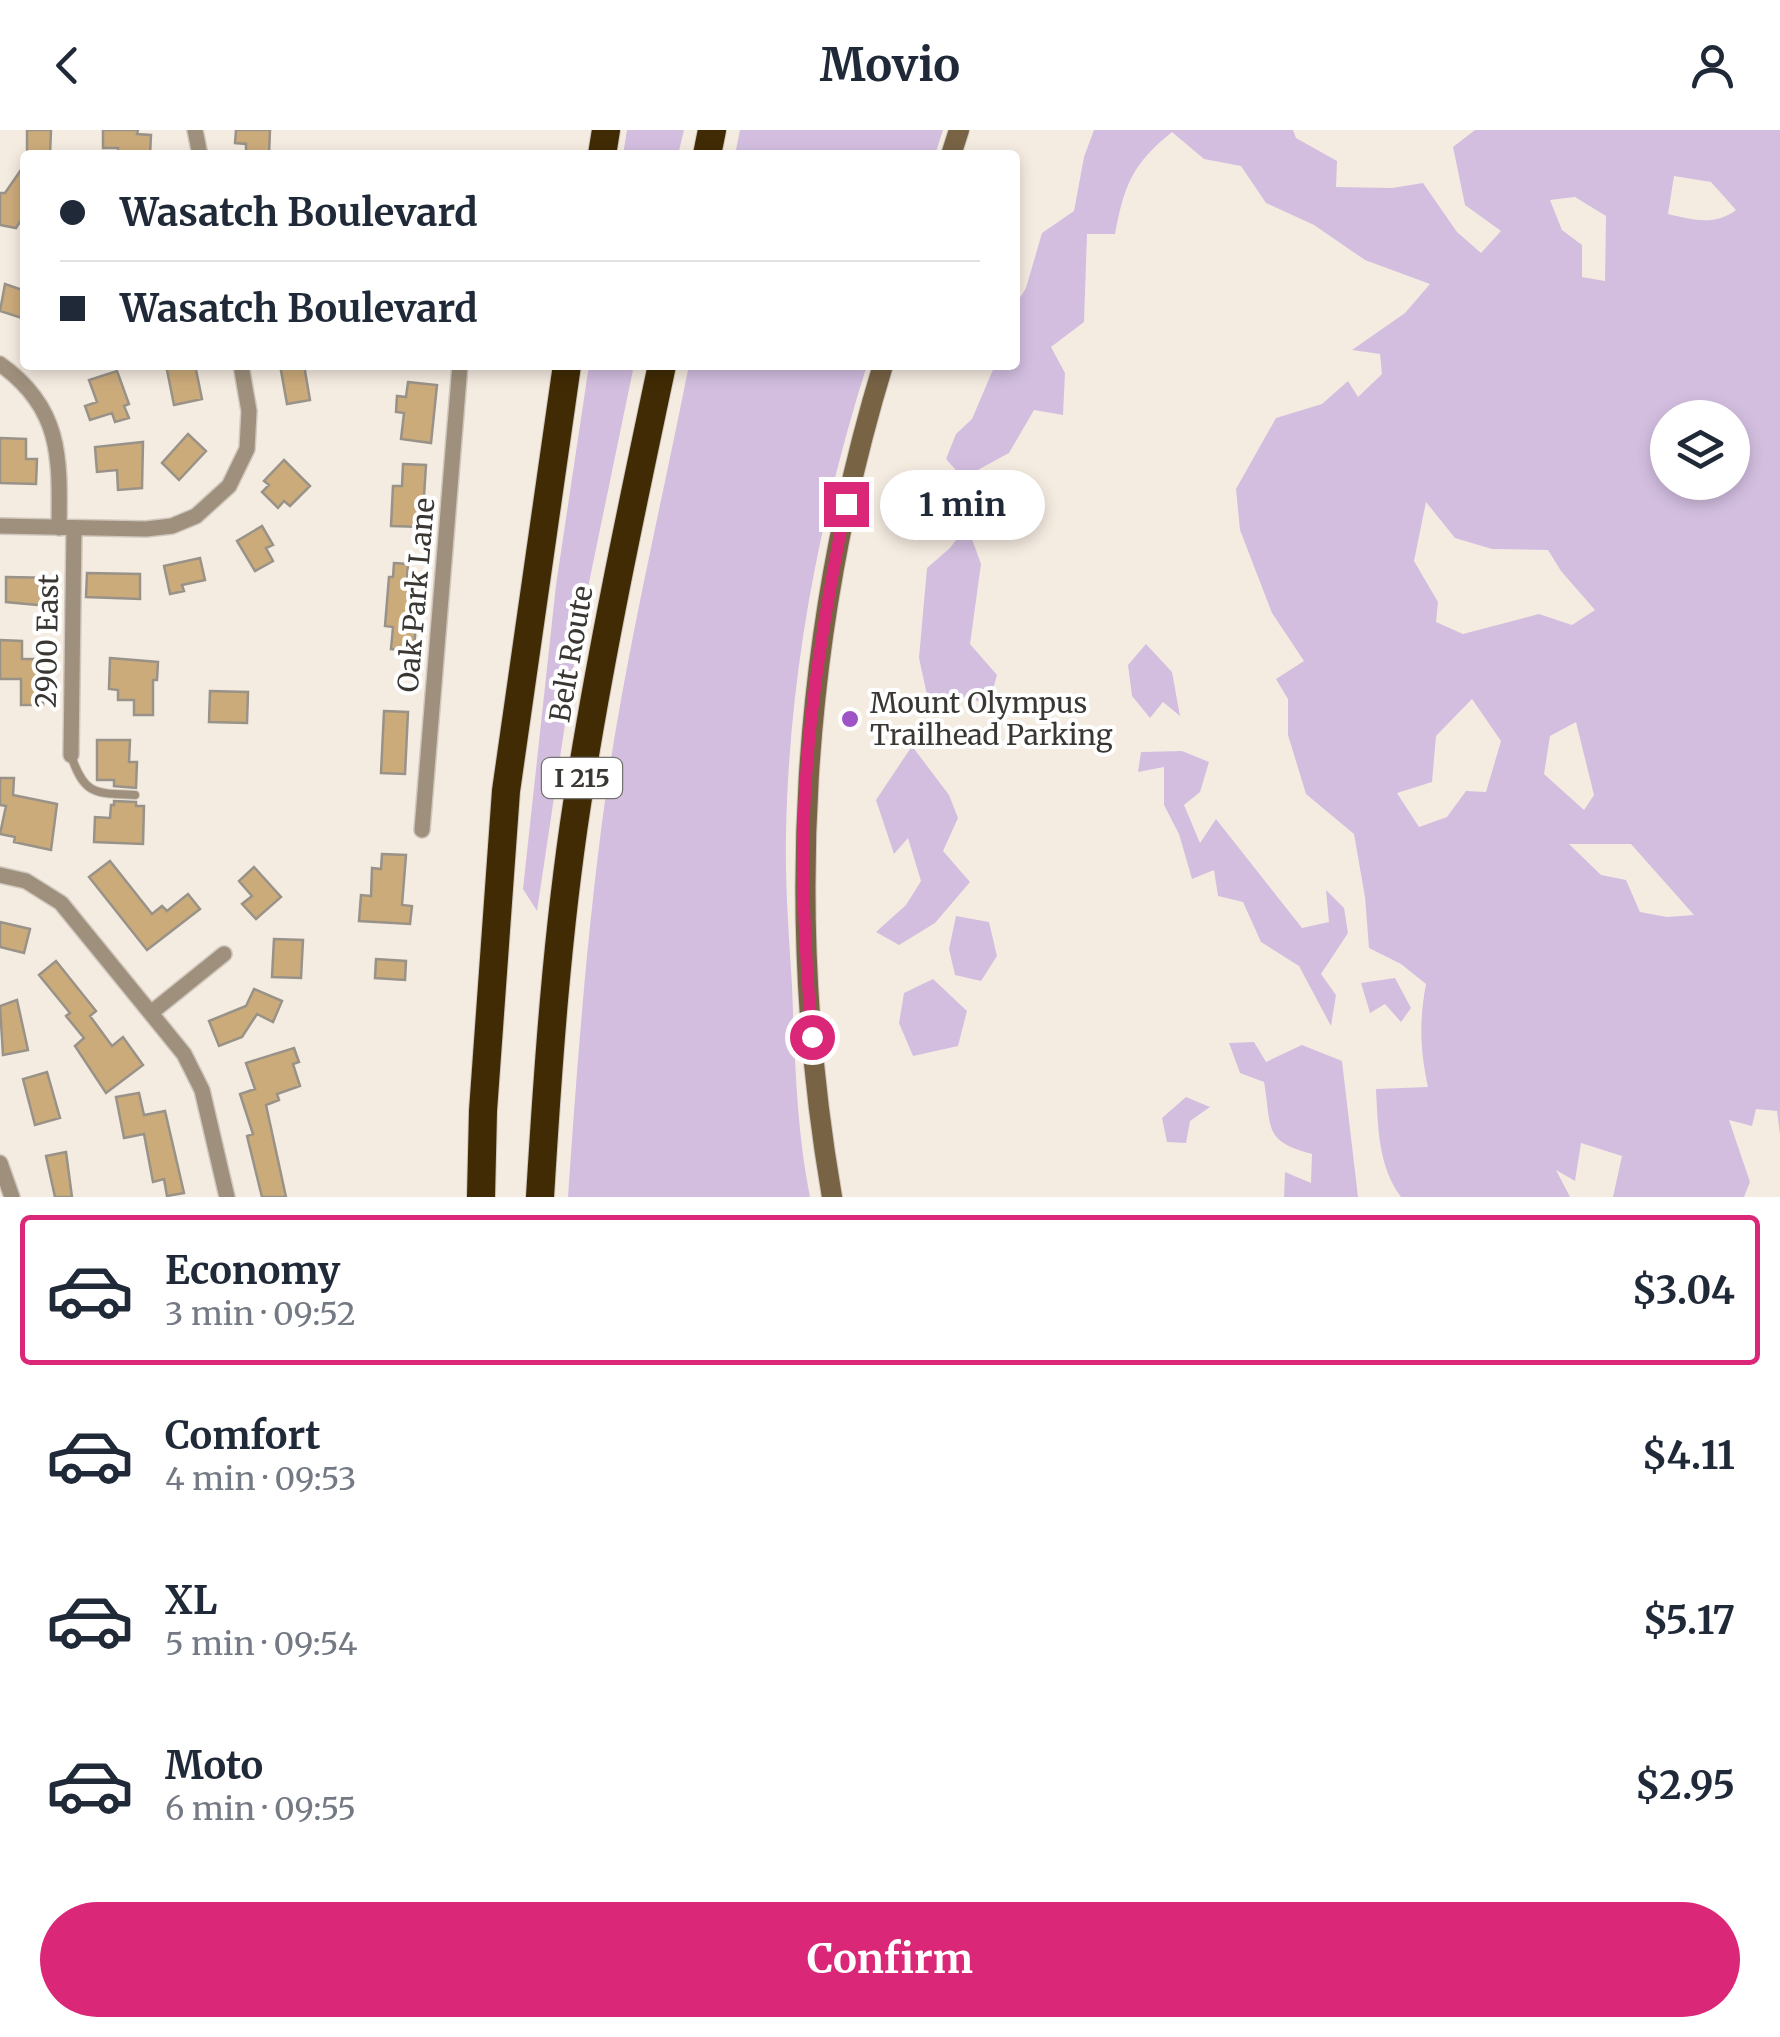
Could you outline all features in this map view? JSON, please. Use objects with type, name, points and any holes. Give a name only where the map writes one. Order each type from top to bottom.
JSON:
[{"type":"highway","name":"Belt Route","points":[[481,1197],[483,1111],[506,791],[567,370]]},
{"type":"highway","name":"Belt Route","points":[[540,1197],[548,1057],[576,806],[661,370]]},
{"type":"street","name":"2900 East","points":[[0,364],[20,378],[51,424],[59,453],[67,528],[71,755]]},
{"type":"street","points":[[0,526],[159,528],[196,516],[220,498],[237,475],[250,436],[243,370]]},
{"type":"street","name":"Oak Park Lane","points":[[422,830],[460,370]]},
{"type":"street","points":[[832,1197],[811,1016],[804,882],[806,782],[830,587],[882,370]]},
{"type":"street","points":[[0,875],[26,881],[61,902],[184,1054],[197,1078],[227,1197]]},
{"type":"street","points":[[152,1012],[224,954]]},
{"type":"street","points":[[0,1163],[12,1197]]},
{"type":"lane","points":[[71,755],[85,788],[100,794],[135,795]]},
{"type":"shaded area","points":[[627,130],[684,130],[679,150],[624,150]]},
{"type":"shaded area","points":[[740,130],[943,130],[937,150],[736,150]]},
{"type":"shaded area","points":[[1094,130],[1293,130],[1296,138],[1337,161],[1336,187],[1392,188],[1423,183],[1457,232],[1481,253],[1501,231],[1465,205],[1453,147],[1475,130],[1780,130],[1780,1135],[1777,1111],[1756,1109],[1752,1126],[1729,1120],[1750,1182],[1744,1197],[1613,1197],[1622,1156],[1581,1143],[1575,1181],[1556,1170],[1570,1197],[1401,1197],[1388,1172],[1379,1132],[1376,1089],[1428,1087],[1421,1036],[1426,984],[1401,964],[1369,948],[1354,834],[1306,794],[1288,735],[1288,699],[1276,679],[1304,661],[1272,613],[1240,530],[1236,489],[1276,418],[1322,404],[1348,381],[1358,397],[1382,374],[1380,354],[1352,350],[1405,313],[1430,284],[1365,260],[1314,225],[1266,203],[1241,166],[1204,159],[1172,132],[1147,155],[1132,177],[1115,234],[1087,234],[1084,322],[1051,347],[1065,373],[1063,415],[1034,410],[1009,453],[963,478],[946,459],[956,434],[972,419],[993,370],[1020,370],[1020,298],[1042,233],[1074,211],[1084,157]],"holes":[[[1674,176],[1711,182],[1736,210],[1712,220],[1668,214]],[[1575,197],[1606,216],[1605,281],[1582,277],[1582,245],[1562,230],[1550,200]],[[1426,502],[1455,538],[1492,549],[1548,550],[1595,610],[1572,625],[1539,614],[1463,634],[1436,622],[1438,602],[1414,561]],[[1472,699],[1501,741],[1486,792],[1466,791],[1447,817],[1419,827],[1397,793],[1432,782],[1436,736]],[[1576,722],[1594,795],[1584,810],[1544,774],[1550,736]],[[1569,844],[1631,844],[1694,915],[1667,917],[1640,912],[1626,880],[1601,875]]]},
{"type":"shaded area","points":[[588,370],[633,370],[579,631],[537,911],[523,889],[556,585]]},
{"type":"shaded area","points":[[688,370],[866,370],[821,538],[800,656],[788,774],[786,872],[795,1066],[810,1197],[568,1197],[580,1032],[603,813],[638,611]]},
{"type":"shaded area","points":[[967,525],[981,564],[970,644],[997,675],[989,704],[952,694],[927,695],[919,658],[927,568],[950,548]]},
{"type":"shaded area","points":[[1146,644],[1172,672],[1180,716],[1163,702],[1150,718],[1132,696],[1128,665]]},
{"type":"shaded area","points":[[912,746],[949,795],[958,818],[943,851],[970,882],[935,923],[899,945],[876,932],[906,905],[921,881],[908,838],[894,854],[876,800]]},
{"type":"shaded area","points":[[1182,751],[1209,762],[1200,792],[1184,805],[1200,843],[1216,819],[1302,928],[1329,922],[1326,890],[1344,908],[1348,933],[1321,974],[1336,995],[1331,1026],[1299,966],[1261,942],[1243,902],[1218,896],[1214,870],[1192,879],[1179,834],[1164,805],[1164,767],[1138,772],[1141,752]]},
{"type":"shaded area","points":[[956,916],[989,922],[997,956],[981,981],[955,975],[949,949]]},
{"type":"shaded area","points":[[1395,978],[1411,1008],[1401,1022],[1385,1004],[1370,1013],[1361,983]]},
{"type":"shaded area","points":[[933,979],[967,1011],[958,1046],[913,1056],[899,1023],[904,993]]},
{"type":"shaded area","points":[[1254,1042],[1266,1062],[1302,1045],[1342,1061],[1358,1197],[1284,1197],[1285,1172],[1311,1183],[1312,1154],[1277,1137],[1272,1130],[1264,1082],[1240,1073],[1229,1043]]},
{"type":"shaded area","points":[[1186,1097],[1210,1107],[1190,1121],[1186,1143],[1167,1142],[1162,1118]]},
{"type":"building","points":[[27,130],[51,130],[50,150],[27,150]]},
{"type":"building","points":[[103,130],[138,130],[137,134],[151,135],[150,150],[103,148]]},
{"type":"building","points":[[236,130],[270,130],[269,150],[246,150],[246,144],[235,143]]},
{"type":"building","points":[[20,171],[20,222],[16,228],[0,225],[0,193],[5,193]]},
{"type":"building","points":[[5,284],[20,289],[20,317],[0,311]]},
{"type":"building","points":[[167,370],[196,370],[202,399],[174,405]]},
{"type":"building","points":[[281,370],[305,370],[310,400],[287,404]]},
{"type":"building","points":[[117,371],[129,404],[124,406],[129,418],[115,422],[112,413],[90,420],[85,406],[97,402],[89,380]]},
{"type":"building","points":[[408,382],[437,385],[431,443],[401,439],[404,413],[396,412],[397,396],[406,397]]},
{"type":"building","points":[[188,434],[206,451],[179,480],[162,463]]},
{"type":"building","points":[[0,438],[26,439],[26,459],[37,459],[36,484],[0,483]]},
{"type":"building","points":[[143,442],[142,488],[118,490],[117,470],[97,472],[95,447]]},
{"type":"building","points":[[284,460],[310,486],[290,506],[284,501],[278,508],[262,492],[269,485],[264,481]]},
{"type":"building","points":[[403,464],[426,465],[422,527],[391,526],[393,486],[402,486]]},
{"type":"building","points":[[262,526],[273,545],[266,548],[273,561],[255,571],[237,541]]},
{"type":"building","points":[[200,558],[205,580],[182,585],[184,591],[170,594],[164,566]]},
{"type":"building","points":[[394,563],[408,564],[407,578],[419,579],[414,651],[391,649],[393,627],[385,626]]},
{"type":"building","points":[[87,573],[140,574],[140,599],[86,597]]},
{"type":"building","points":[[6,577],[59,578],[58,607],[6,602]]},
{"type":"building","points":[[0,640],[22,641],[22,659],[43,659],[43,705],[21,705],[21,679],[0,679]]},
{"type":"building","points":[[110,658],[158,662],[157,680],[153,680],[153,715],[134,715],[134,700],[118,700],[118,690],[109,689]]},
{"type":"building","points":[[210,691],[248,692],[247,723],[209,722]]},
{"type":"building","points":[[384,711],[408,712],[405,774],[381,773]]},
{"type":"building","points":[[97,740],[130,740],[129,762],[137,762],[136,788],[114,786],[114,780],[97,780]]},
{"type":"building","points":[[0,778],[14,778],[13,795],[57,804],[51,850],[14,842],[15,837],[0,834],[6,806],[0,805]]},
{"type":"building","points":[[114,801],[144,806],[143,844],[94,842],[95,817],[110,818]]},
{"type":"building","points":[[382,854],[406,855],[402,905],[412,906],[410,924],[359,921],[361,895],[371,896],[372,868],[381,869]]},
{"type":"building","points":[[110,861],[152,914],[162,906],[167,911],[188,894],[200,909],[147,950],[89,877]]},
{"type":"building","points":[[254,867],[281,897],[256,919],[242,904],[252,896],[239,881]]},
{"type":"building","points":[[0,922],[30,929],[24,953],[0,947]]},
{"type":"building","points":[[274,939],[303,940],[301,978],[272,977]]},
{"type":"building","points":[[376,959],[406,961],[405,980],[375,978]]},
{"type":"building","points":[[56,961],[96,1011],[90,1016],[112,1046],[123,1037],[143,1065],[106,1093],[75,1046],[84,1038],[66,1016],[70,1013],[39,975]]},
{"type":"building","points":[[254,989],[282,1001],[273,1022],[257,1014],[242,1037],[219,1046],[209,1021],[246,1006]]},
{"type":"building","points":[[17,1000],[28,1050],[3,1055],[0,1006]]},
{"type":"building","points":[[294,1048],[299,1062],[293,1064],[300,1086],[277,1094],[279,1100],[266,1105],[286,1197],[262,1197],[247,1136],[253,1134],[240,1094],[255,1089],[246,1063]]},
{"type":"building","points":[[47,1072],[60,1118],[35,1125],[23,1079]]},
{"type":"building","points":[[139,1093],[144,1115],[165,1111],[184,1193],[167,1196],[164,1179],[153,1182],[144,1134],[124,1138],[116,1097]]},
{"type":"building","points":[[66,1152],[72,1197],[55,1197],[46,1156]]},
{"type":"place","name":"Mount Olympus Trailhead Parking","points":[[850,719]]},
{"type":"route","points":[[812,1037],[804,882],[806,782],[822,635],[846,504]]}]
